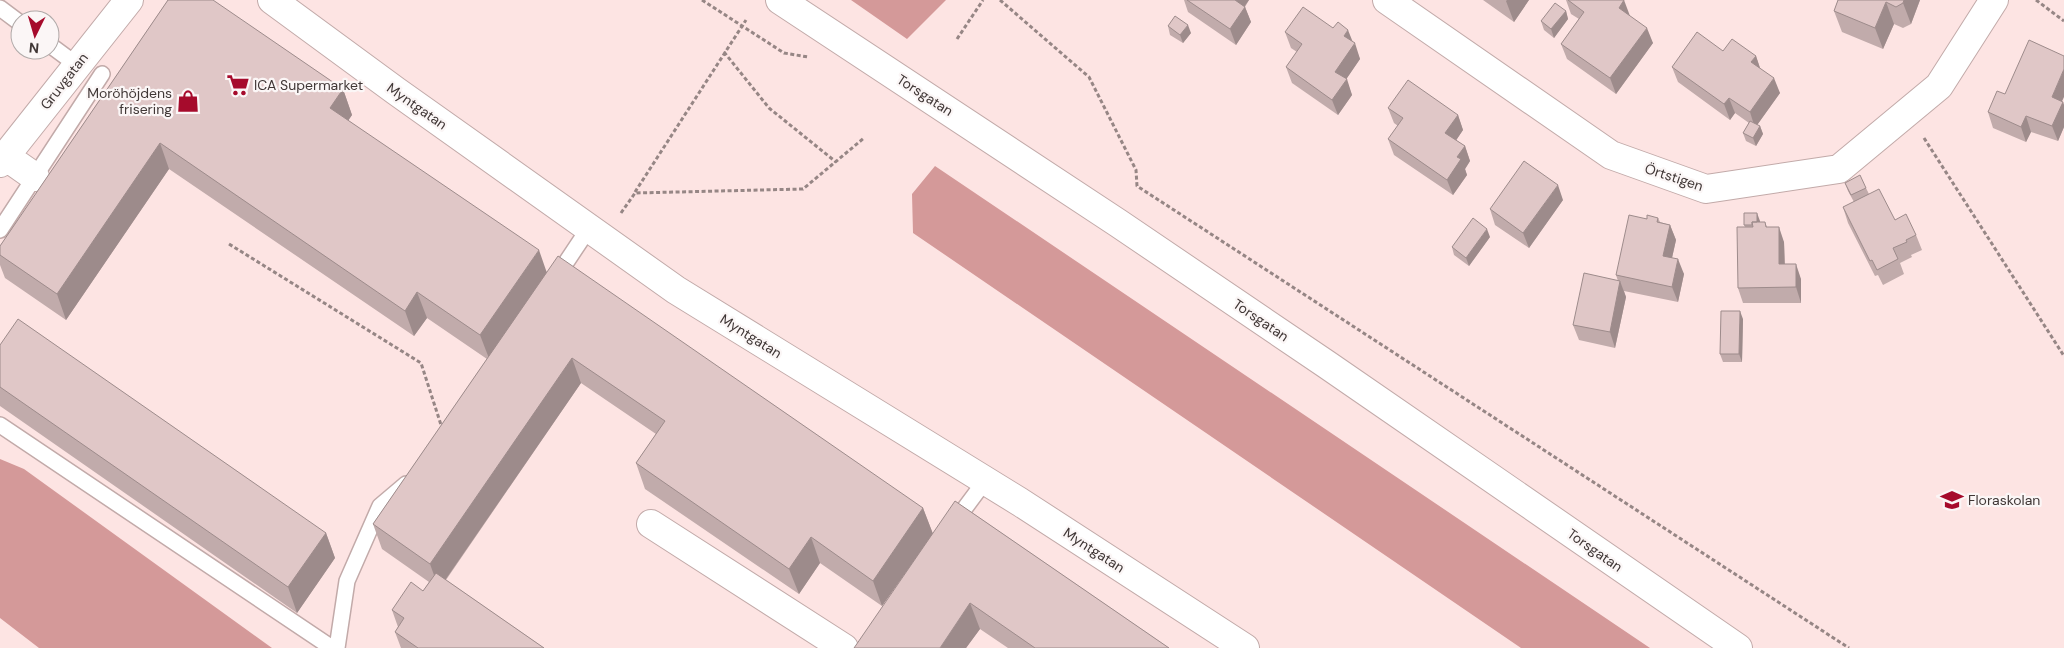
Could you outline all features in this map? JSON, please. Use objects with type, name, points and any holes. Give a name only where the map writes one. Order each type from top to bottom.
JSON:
[{"type":"street","name":"Gruvgatan","points":[[2,160],[90,69],[129,0]]},
{"type":"street","name":"Myntgatan","points":[[272,0],[389,86],[676,290],[985,481],[1245,648]]},
{"type":"street","name":"Torsgatan","points":[[780,0],[1310,353],[1738,648]]},
{"type":"street","name":"Örtstigen","points":[[1387,0],[1611,155],[1706,189],[1839,169],[1939,86],[1994,0]]},
{"type":"street","points":[[2,160],[34,177]]},
{"type":"street","points":[[651,524],[844,648]]},
{"type":"lane","points":[[0,230],[34,177],[90,69],[60,51]]},
{"type":"lane","points":[[545,294],[596,233]]},
{"type":"lane","points":[[0,425],[332,648]]},
{"type":"lane","points":[[337,648],[347,581],[380,506],[415,476]]},
{"type":"lane","points":[[944,536],[985,481]]},
{"type":"path","points":[[957,39],[983,0]]},
{"type":"path","points":[[1000,0],[1089,77],[1136,170],[1137,186],[1849,648]]},
{"type":"path","points":[[2036,0],[2064,21]]},
{"type":"path","points":[[596,233],[635,193],[746,20]]},
{"type":"path","points":[[724,52],[769,108],[836,162]]},
{"type":"path","points":[[1907,113],[2064,356]]},
{"type":"path","points":[[635,193],[803,189],[864,138]]},
{"type":"path","points":[[229,244],[421,363],[444,434]]},
{"type":"shaded area","points":[[851,0],[946,0],[907,39]]},
{"type":"shaded area","points":[[935,166],[1650,648],[1521,648],[913,233],[912,194]]},
{"type":"shaded area","points":[[0,459],[24,469],[272,648],[39,648],[0,618]]},
{"type":"building","points":[[168,0],[213,0],[343,89],[330,108],[539,250],[480,335],[417,292],[405,311],[160,143],[57,294],[0,255],[0,246]]},
{"type":"building","points":[[1187,0],[1235,0],[1245,7],[1230,29]]},
{"type":"building","points":[[1568,0],[1624,0],[1619,8],[1647,28],[1610,78],[1561,44],[1584,12]]},
{"type":"building","points":[[1838,0],[1904,0],[1903,3],[1896,7],[1886,2],[1875,28],[1834,11]]},
{"type":"building","points":[[1555,3],[1566,11],[1551,29],[1541,21]]},
{"type":"building","points":[[1303,7],[1333,28],[1338,22],[1348,30],[1344,36],[1355,43],[1335,72],[1347,79],[1332,100],[1286,67],[1302,44],[1285,32]]},
{"type":"building","points":[[1175,16],[1188,25],[1180,35],[1168,26]]},
{"type":"building","points":[[1697,32],[1723,51],[1732,39],[1756,56],[1751,62],[1774,78],[1750,112],[1729,98],[1724,104],[1672,67]]},
{"type":"building","points":[[2029,40],[2064,56],[2064,69],[2052,97],[2063,102],[2052,126],[2026,116],[2021,127],[1988,112],[1997,91],[2005,94]]},
{"type":"building","points":[[1408,80],[1458,115],[1445,133],[1465,146],[1457,157],[1461,159],[1447,180],[1388,139],[1403,118],[1388,108]]},
{"type":"building","points":[[1750,121],[1760,126],[1753,138],[1743,133]]},
{"type":"building","points":[[1524,161],[1558,185],[1523,233],[1490,209]]},
{"type":"building","points":[[1860,175],[1866,188],[1851,195],[1845,183]]},
{"type":"building","points":[[1879,189],[1895,220],[1906,214],[1916,235],[1906,240],[1907,242],[1893,248],[1898,259],[1877,270],[1872,260],[1870,261],[1843,207]]},
{"type":"building","points":[[1744,213],[1757,213],[1757,222],[1752,222],[1752,225],[1744,225]]},
{"type":"building","points":[[1629,215],[1647,219],[1647,215],[1658,218],[1657,222],[1670,225],[1663,256],[1678,259],[1672,287],[1616,275]]},
{"type":"building","points":[[1473,218],[1487,229],[1466,258],[1452,247]]},
{"type":"building","points":[[1752,222],[1765,222],[1766,227],[1779,227],[1779,264],[1796,264],[1796,287],[1738,288],[1737,227],[1753,227]]},
{"type":"building","points":[[558,256],[923,508],[873,581],[811,537],[789,569],[636,463],[665,421],[572,358],[430,564],[373,524]]},
{"type":"building","points":[[1584,273],[1620,281],[1610,332],[1573,325]]},
{"type":"building","points":[[1721,311],[1740,311],[1739,354],[1720,354]]},
{"type":"building","points":[[18,319],[326,533],[288,587],[0,387],[0,345]]},
{"type":"building","points":[[955,501],[1169,648],[1035,648],[970,603],[940,648],[854,648]]},
{"type":"building","points":[[436,573],[544,648],[418,648],[395,632],[404,618],[392,610],[411,582],[423,591]]},
{"type":"place","name":"ICA Supermarket","points":[[238,85]]},
{"type":"place","name":"Moröhöjdens frisering","points":[[188,101]]},
{"type":"place","name":"Floraskolan","points":[[1952,500]]}]
